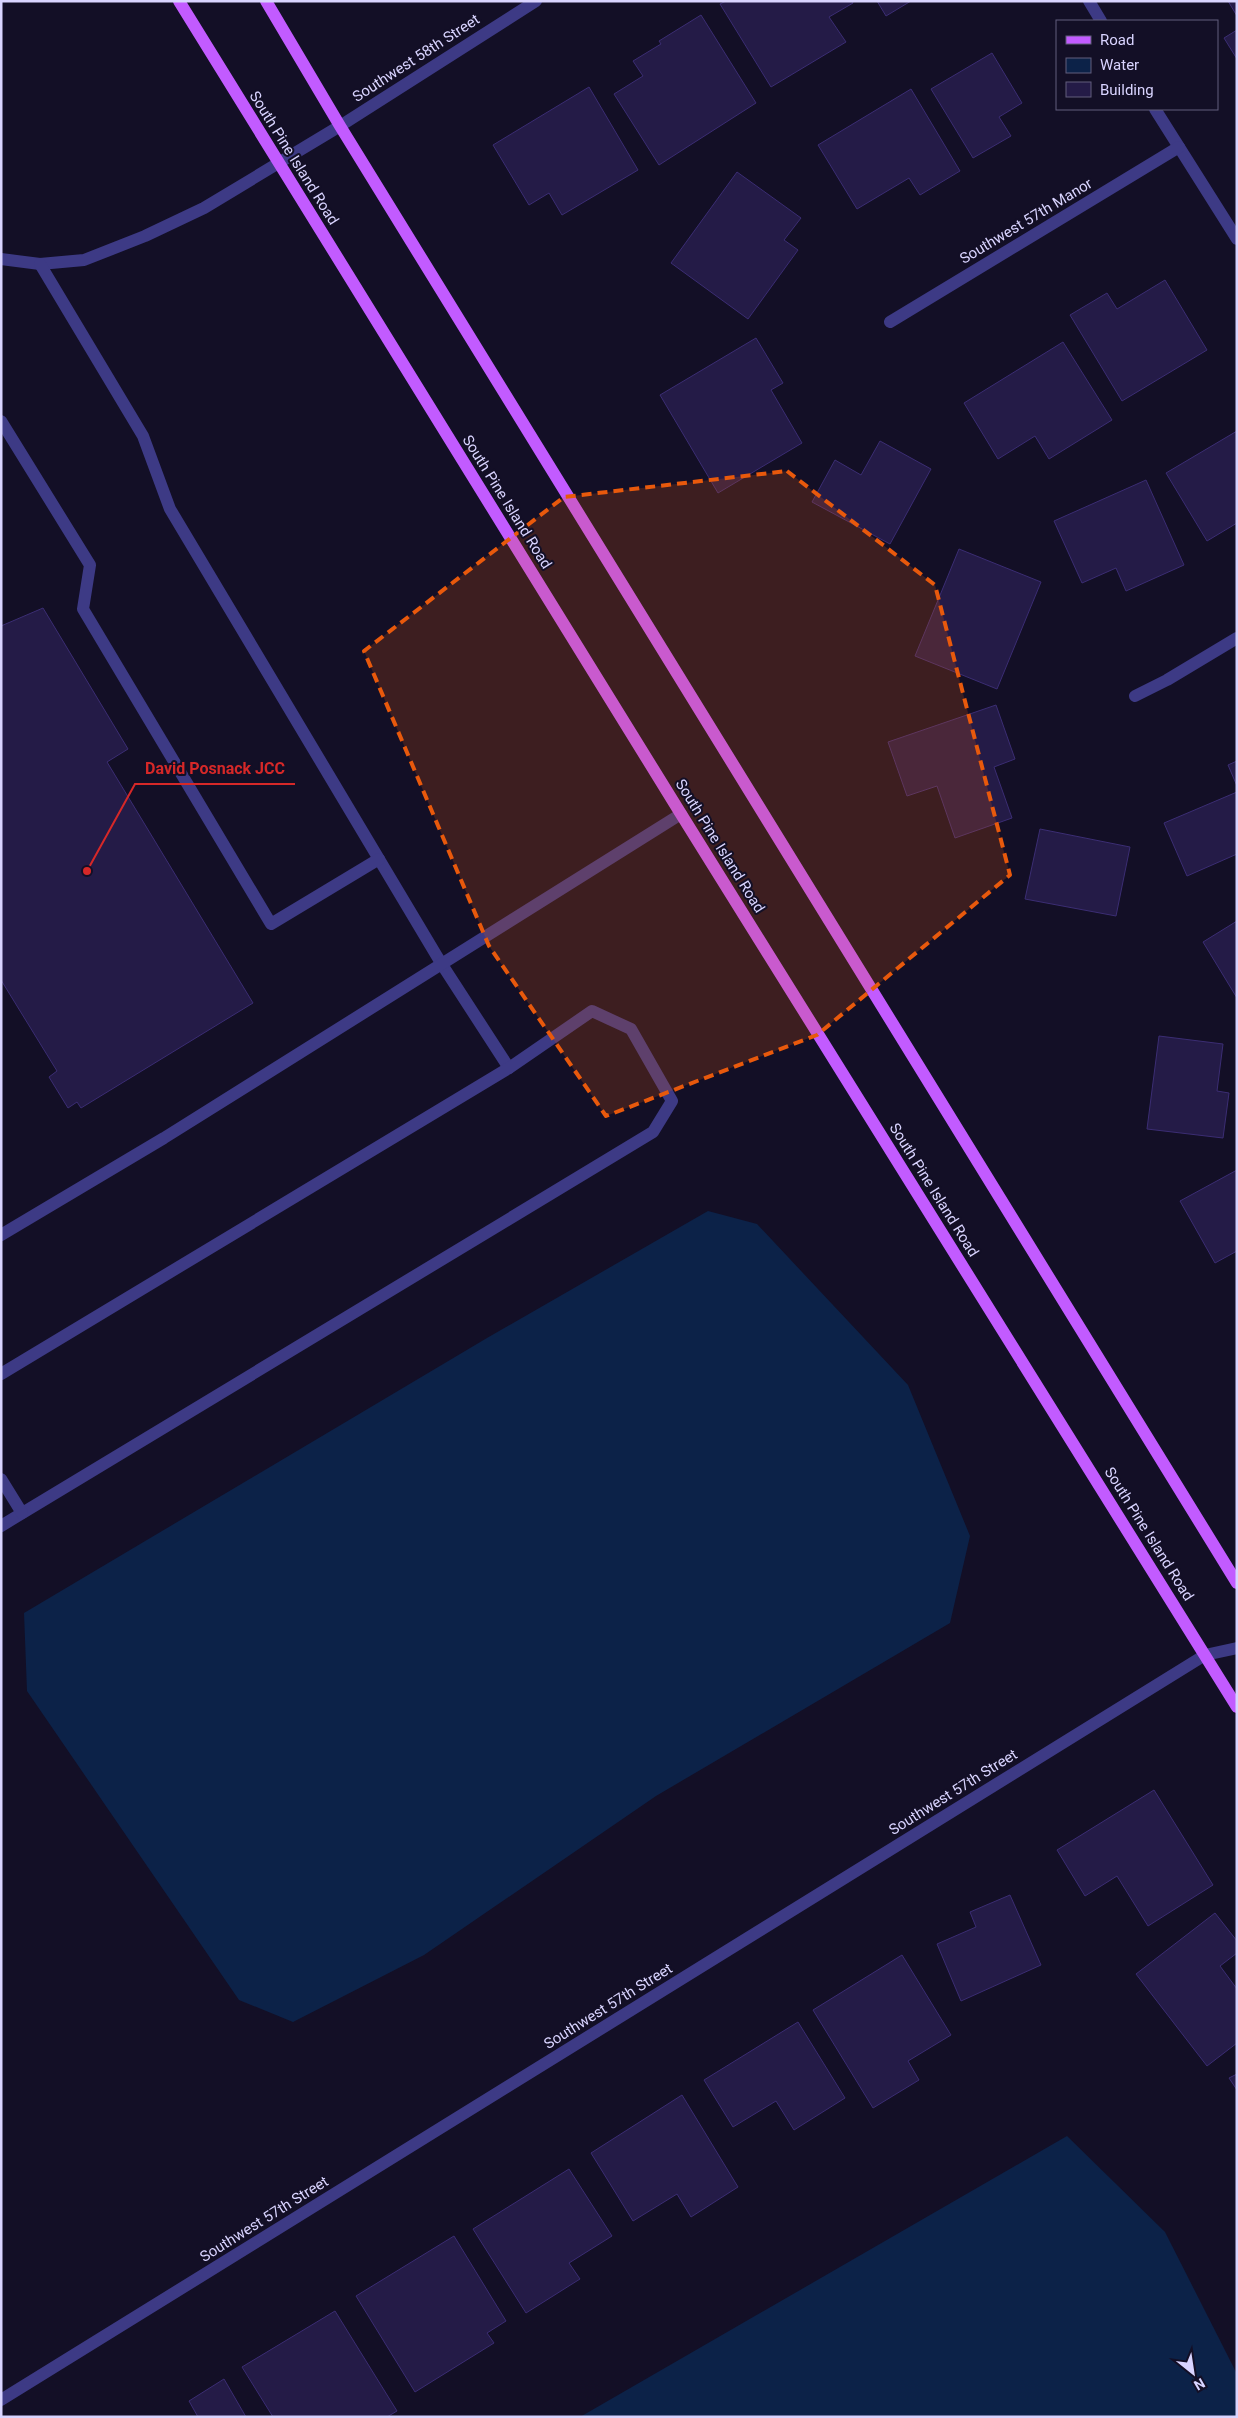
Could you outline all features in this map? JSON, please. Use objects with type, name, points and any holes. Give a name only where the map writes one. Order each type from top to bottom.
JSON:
[{"type":"main road","name":"South Pine Island Road","points":[[179,1],[681,814],[1237,1707]]},
{"type":"main road","points":[[266,1],[340,126],[1237,1583]]},
{"type":"street","name":"Southwest 58th Street","points":[[1,260],[40,264],[84,260],[145,236],[204,208],[340,126],[536,1]]},
{"type":"street","points":[[1089,1],[1100,20]]},
{"type":"street","points":[[1156,110],[1237,240]]},
{"type":"street","name":"Southwest 57th Manor","points":[[890,322],[1179,147]]},
{"type":"street","points":[[40,264],[143,436],[170,509],[441,964],[509,1068]]},
{"type":"street","points":[[1,421],[90,565],[83,609],[271,924],[378,859]]},
{"type":"street","points":[[1135,696],[1167,680],[1237,638]]},
{"type":"street","points":[[1,1235],[164,1138],[681,814]]},
{"type":"street","points":[[1,1374],[509,1068],[592,1011],[631,1028],[672,1101],[653,1132],[1,1526]]},
{"type":"street","points":[[1,1479],[22,1513]]},
{"type":"street","name":"Southwest 57th Street","points":[[1,2400],[1205,1655],[1237,1648]]},
{"type":"highlighted area","points":[[787,471],[935,585],[1010,875],[817,1035],[606,1116],[489,946],[364,651],[564,497]]},
{"type":"water","points":[[708,1211],[757,1224],[908,1385],[970,1536],[950,1623],[656,1796],[424,1955],[293,2022],[239,2000],[27,1691],[24,1613],[487,1338]]},
{"type":"water","points":[[1067,2136],[1165,2232],[1237,2374],[1237,2417],[580,2417]]},
{"type":"building","points":[[726,1],[852,1],[853,3],[829,17],[846,42],[771,87],[720,4]]},
{"type":"building","points":[[877,1],[911,1],[886,16]]},
{"type":"building","points":[[1228,1],[1237,1],[1237,16]]},
{"type":"building","points":[[701,15],[756,103],[659,165],[614,94],[643,76],[633,61],[661,44],[659,41]]},
{"type":"building","points":[[1237,30],[1237,59],[1224,38]]},
{"type":"building","points":[[992,53],[1022,103],[999,117],[1011,136],[973,158],[931,89]]},
{"type":"building","points":[[589,87],[638,170],[562,215],[549,193],[529,205],[493,145]]},
{"type":"building","points":[[911,89],[960,171],[920,195],[909,178],[857,209],[818,145]]},
{"type":"building","points":[[737,172],[801,218],[784,240],[798,250],[748,319],[671,263]]},
{"type":"building","points":[[1165,280],[1207,350],[1122,401],[1070,315],[1107,293],[1117,309]]},
{"type":"building","points":[[756,338],[783,383],[771,390],[802,443],[718,493],[660,395]]},
{"type":"building","points":[[1063,342],[1112,420],[1049,459],[1035,436],[998,459],[964,403]]},
{"type":"building","points":[[1237,431],[1237,523],[1207,541],[1166,473]]},
{"type":"building","points":[[880,441],[931,469],[890,544],[812,502],[835,460],[861,475]]},
{"type":"building","points":[[1146,480],[1184,565],[1126,591],[1116,568],[1082,583],[1054,521]]},
{"type":"building","points":[[959,549],[1041,582],[997,689],[915,656]]},
{"type":"building","points":[[43,608],[128,749],[107,762],[253,1003],[81,1108],[77,1102],[68,1108],[49,1077],[57,1071],[1,980],[1,626]]},
{"type":"building","points":[[996,705],[1015,759],[994,767],[1012,818],[955,838],[937,786],[907,796],[888,742]]},
{"type":"building","points":[[1237,761],[1237,786],[1228,765]]},
{"type":"building","points":[[1237,792],[1237,854],[1187,876],[1164,823]]},
{"type":"building","points":[[1040,829],[1130,847],[1116,916],[1025,899]]},
{"type":"building","points":[[1237,921],[1237,998],[1203,942]]},
{"type":"building","points":[[1159,1036],[1223,1044],[1217,1091],[1229,1093],[1223,1138],[1147,1129]]},
{"type":"building","points":[[1237,1170],[1237,1251],[1215,1263],[1180,1201]]},
{"type":"building","points":[[1154,1790],[1213,1885],[1148,1926],[1117,1876],[1085,1896],[1057,1850]]},
{"type":"building","points":[[1010,1895],[1041,1965],[961,2001],[937,1944],[976,1927],[970,1912]]},
{"type":"building","points":[[1215,1913],[1237,1941],[1237,1953],[1220,1966],[1237,1989],[1237,2043],[1207,2066],[1136,1974]]},
{"type":"building","points":[[902,1955],[951,2035],[908,2061],[919,2080],[873,2108],[813,2010]]},
{"type":"building","points":[[798,2022],[845,2098],[794,2130],[776,2101],[733,2127],[704,2080]]},
{"type":"building","points":[[1237,2074],[1237,2090],[1229,2078]]},
{"type":"building","points":[[682,2095],[738,2187],[691,2217],[677,2194],[633,2221],[591,2153]]},
{"type":"building","points":[[569,2169],[612,2236],[569,2263],[580,2279],[526,2313],[473,2229]]},
{"type":"building","points":[[454,2236],[506,2321],[487,2333],[494,2343],[415,2392],[356,2296]]},
{"type":"building","points":[[335,2311],[397,2411],[387,2417],[273,2417],[242,2367]]},
{"type":"building","points":[[224,2379],[246,2417],[198,2417],[189,2401]]},
{"type":"place","name":"David Posnack JCC","points":[[87,871]]}]
